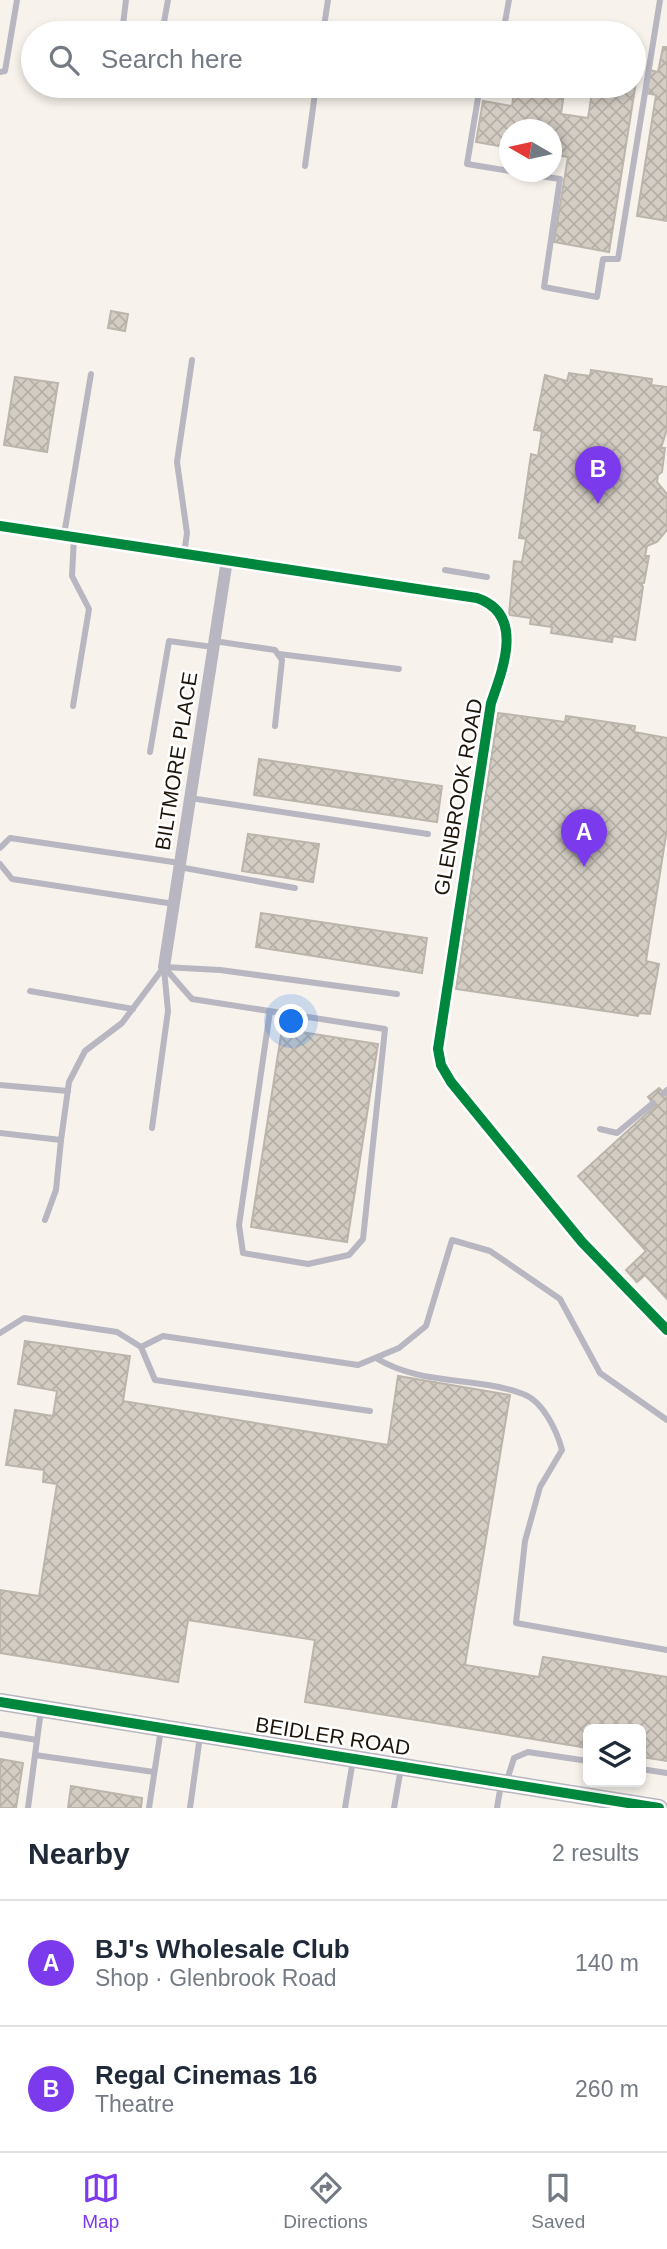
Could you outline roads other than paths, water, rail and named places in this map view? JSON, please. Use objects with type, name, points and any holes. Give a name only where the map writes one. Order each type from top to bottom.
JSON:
[{"type":"street","name":"GLENBROOK ROAD","points":[[0,526],[477,598],[490,604],[502,616],[508,636],[505,663],[491,704],[445,996],[439,1057],[451,1082],[582,1242],[667,1330]]},
{"type":"street","name":"BILTMORE PLACE","points":[[164,967],[227,560]]},
{"type":"street","name":"BEIDLER ROAD","points":[[0,1702],[658,1808]]},
{"type":"lane","points":[[0,72],[5,71],[17,0]]},
{"type":"lane","points":[[123,21],[126,0]]},
{"type":"lane","points":[[164,21],[168,0]]},
{"type":"lane","points":[[325,21],[328,0]]},
{"type":"lane","points":[[505,21],[509,0]]},
{"type":"lane","points":[[646,86],[660,0]]},
{"type":"lane","points":[[305,166],[314,98]]},
{"type":"lane","points":[[478,98],[467,164],[499,169]]},
{"type":"lane","points":[[560,182],[544,287],[597,297],[603,259],[618,259],[644,98]]},
{"type":"lane","points":[[184,554],[187,533],[177,463],[192,360]]},
{"type":"lane","points":[[73,706],[89,609],[72,576],[69,536],[91,374]]},
{"type":"lane","points":[[445,570],[487,577]]},
{"type":"lane","points":[[150,752],[169,642],[275,650],[282,660],[275,726]]},
{"type":"lane","points":[[279,654],[399,669]]},
{"type":"lane","points":[[190,797],[428,834]]},
{"type":"lane","points":[[0,848],[10,838],[180,865],[295,888]]},
{"type":"lane","points":[[0,864],[12,879],[174,904]]},
{"type":"lane","points":[[164,967],[220,970],[397,994]]},
{"type":"lane","points":[[45,1220],[56,1190],[68,1091],[85,1051],[121,1024],[164,967]]},
{"type":"lane","points":[[164,967],[192,999],[270,1011],[386,1029],[363,1239],[349,1255],[308,1264],[243,1253],[239,1225],[270,1011]]},
{"type":"lane","points":[[152,1128],[168,1011],[164,967]]},
{"type":"lane","points":[[30,990],[133,1009]]},
{"type":"lane","points":[[0,1085],[68,1091]]},
{"type":"lane","points":[[600,1129],[617,1133],[653,1103]]},
{"type":"lane","points":[[0,1133],[61,1140]]},
{"type":"lane","points":[[141,1347],[163,1336],[358,1365],[399,1348],[426,1326],[452,1240],[490,1251],[560,1299],[600,1373],[667,1420]]},
{"type":"lane","points":[[0,1333],[24,1318],[117,1332],[141,1347],[155,1380],[370,1411]]},
{"type":"lane","points":[[376,1358],[396,1370],[526,1394],[555,1424],[562,1450],[540,1487],[525,1541],[516,1623],[667,1650]]},
{"type":"lane","points":[[28,1808],[42,1708]]},
{"type":"lane","points":[[149,1808],[161,1728]]},
{"type":"lane","points":[[0,1734],[37,1740]]},
{"type":"lane","points":[[190,1808],[200,1734]]},
{"type":"lane","points":[[497,1808],[514,1758],[528,1752],[583,1760]]},
{"type":"lane","points":[[35,1755],[155,1772]]},
{"type":"lane","points":[[345,1808],[353,1759]]},
{"type":"lane","points":[[394,1808],[402,1766]]},
{"type":"lane","points":[[646,1770],[667,1773]]},
{"type":"place","name":"Regal Cinemas 16","points":[[598,504]]},
{"type":"place","name":"BJ's Wholesale Club","points":[[584,867]]}]
